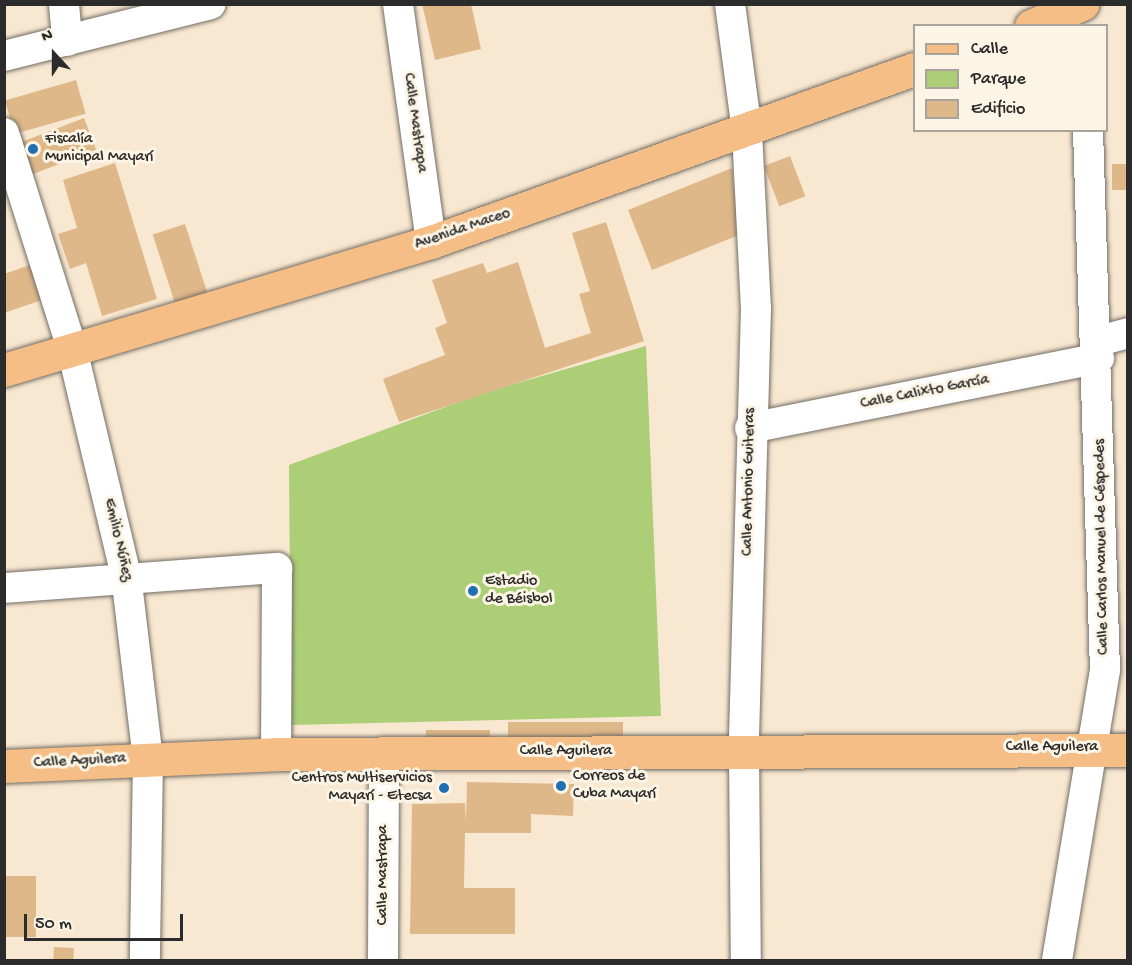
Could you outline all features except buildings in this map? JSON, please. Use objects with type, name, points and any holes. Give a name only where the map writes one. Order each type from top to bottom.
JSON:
[{"type":"main road","points":[[1038,24],[1084,10]]},
{"type":"main road","name":"Avenida Maceo","points":[[4,370],[431,242],[747,132],[913,70]]},
{"type":"main road","name":"Calle Aguilera","points":[[4,766],[276,754],[1095,746],[1128,750]]},
{"type":"street","points":[[64,4],[67,41]]},
{"type":"street","points":[[4,56],[211,4]]},
{"type":"street","name":"Calle Mastrapa","points":[[398,4],[431,242]]},
{"type":"street","name":"Calle Antonio Guiteras","points":[[730,4],[747,132],[756,308],[750,428],[744,751],[746,960]]},
{"type":"street","name":"Calle Carlos Manuel de Céspedes","points":[[1057,960],[1095,746],[1105,671],[1099,349],[1088,132]]},
{"type":"street","name":"Emilio Núñez","points":[[4,133],[72,349],[126,575],[148,759],[145,960]]},
{"type":"street","name":"Calle Calixto García","points":[[750,428],[1099,349],[1128,333]]},
{"type":"street","points":[[4,588],[126,575],[277,568],[276,754]]},
{"type":"street","name":"Calle Mastrapa","points":[[383,960],[384,753]]},
{"type":"green space","name":"Estadio de Béisbol","points":[[646,346],[661,716],[291,725],[289,465],[483,393]]},
{"type":"place","name":"Fiscalía Municipal Mayarí","points":[[33,149]]},
{"type":"place","name":"Estadio de Béisbol","points":[[473,591]]},
{"type":"place","name":"Correos de Cuba Mayarí","points":[[561,786]]},
{"type":"place","name":"Centros Multiservicios Mayarí - Etecsa","points":[[444,788]]}]
